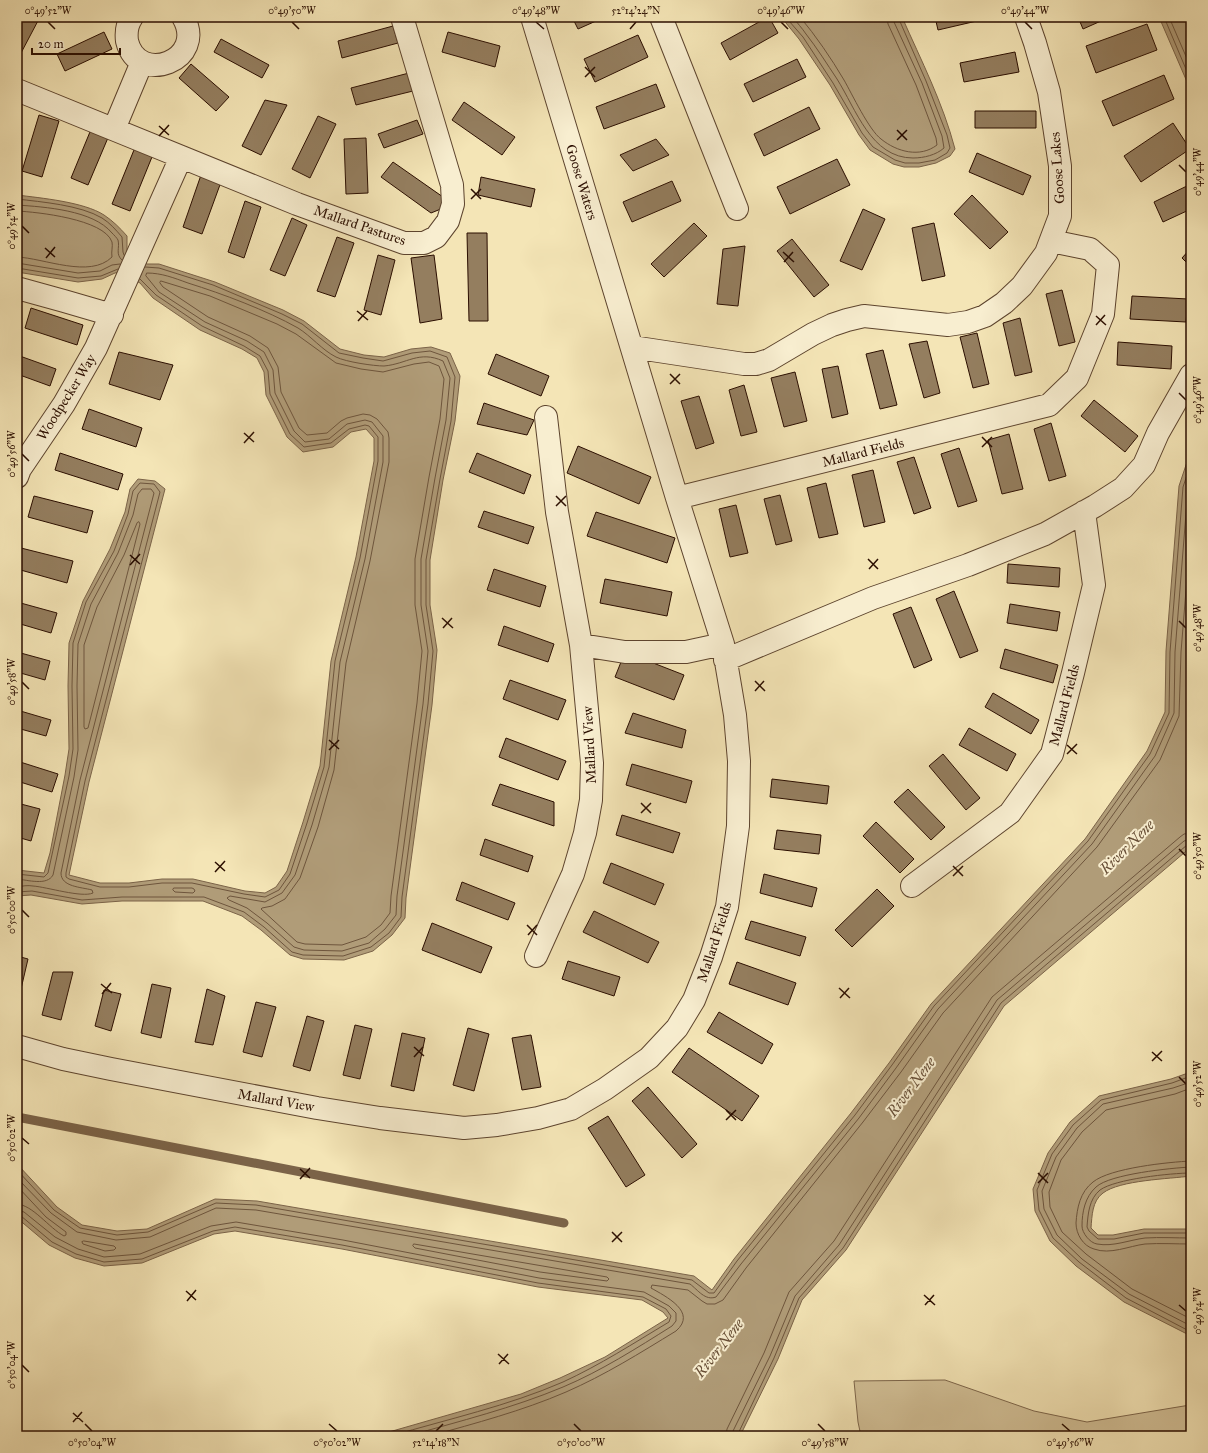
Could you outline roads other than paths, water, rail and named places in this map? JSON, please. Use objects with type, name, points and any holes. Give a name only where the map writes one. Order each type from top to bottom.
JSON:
[{"type":"street","points":[[132,17],[126,36],[129,47],[134,55],[142,62],[157,66],[173,62],[180,56],[186,46],[188,31],[187,24],[183,17]]},
{"type":"street","name":"Mallard Pastures","points":[[17,90],[297,204],[404,243],[424,243],[436,237],[448,221],[453,204],[452,185],[402,17]]},
{"type":"street","name":"Goose Waters","points":[[532,17],[675,493]]},
{"type":"street","points":[[661,17],[737,209]]},
{"type":"street","name":"Goose Lakes","points":[[632,347],[744,364],[756,364],[769,360],[814,334],[832,325],[847,320],[864,316],[948,325],[968,322],[985,316],[1004,304],[1022,286],[1046,252],[1060,216],[1060,166],[1049,92],[1026,17]]},
{"type":"street","points":[[114,129],[142,62]]},
{"type":"street","name":"Woodpecker Way","points":[[17,476],[20,469],[64,404],[96,348],[182,157]]},
{"type":"street","name":"Mallard Fields","points":[[538,1118],[571,1109],[605,1089],[649,1058],[676,1028],[694,1000],[711,957],[727,906],[738,826],[739,760],[736,716],[724,652],[675,493],[1049,405],[1077,378],[1103,314],[1108,265],[1090,249],[1051,241]]},
{"type":"street","points":[[17,288],[112,315]]},
{"type":"street","points":[[581,645],[625,652],[724,652],[968,565],[1045,534],[1123,488],[1144,465],[1158,433],[1191,375]]},
{"type":"street","name":"Mallard View","points":[[536,956],[573,874],[585,833],[591,800],[592,763],[581,645],[557,512],[546,418]]},
{"type":"street","name":"Mallard Fields","points":[[912,886],[1010,813],[1052,754],[1094,585],[1084,512]]},
{"type":"street","name":"Mallard View","points":[[17,1046],[63,1059],[111,1069],[317,1108],[380,1118],[464,1128],[497,1126],[538,1118]]},
{"type":"water","points":[[783,17],[902,17],[931,82],[950,132],[955,149],[950,156],[936,163],[919,167],[904,167],[893,164],[870,150],[859,135],[830,85]]},
{"type":"water","points":[[1159,17],[1191,17],[1191,91]]},
{"type":"water","points":[[17,195],[62,201],[96,211],[104,215],[119,227],[127,236],[127,252],[147,264],[159,264],[215,282],[283,310],[304,321],[340,349],[364,355],[384,357],[411,349],[431,347],[450,353],[460,376],[455,421],[443,480],[430,560],[430,605],[437,650],[432,705],[406,898],[405,918],[392,935],[373,951],[344,960],[303,959],[290,955],[242,916],[203,901],[122,901],[82,904],[31,895],[17,896],[17,870],[44,873],[50,853],[69,749],[69,643],[83,601],[110,549],[125,512],[130,489],[138,479],[155,481],[165,489],[89,782],[69,875],[100,883],[129,883],[162,879],[193,879],[245,891],[265,893],[276,887],[287,871],[320,766],[331,661],[356,557],[374,461],[374,438],[366,429],[351,432],[333,447],[303,452],[287,437],[266,395],[264,372],[257,358],[242,349],[200,330],[153,298],[140,283],[120,272],[102,279],[78,282],[17,272]]},
{"type":"water","name":"River Nene","points":[[1191,450],[1191,847],[1004,1006],[846,1250],[802,1300],[778,1359],[740,1436],[383,1436],[389,1432],[521,1394],[560,1378],[605,1357],[668,1318],[663,1312],[642,1300],[538,1287],[342,1249],[235,1231],[214,1234],[142,1263],[104,1266],[75,1258],[49,1245],[17,1218],[18,1165],[57,1207],[82,1225],[117,1231],[147,1229],[215,1199],[257,1201],[694,1276],[712,1290],[734,1259],[851,1113],[931,1004],[1085,839],[1147,751],[1165,712],[1166,651],[1179,486]]},
{"type":"water","points":[[1191,1072],[1191,1176],[1158,1179],[1121,1185],[1103,1193],[1099,1196],[1093,1209],[1091,1228],[1098,1235],[1113,1235],[1144,1229],[1191,1229],[1191,1336],[1124,1302],[1076,1266],[1050,1241],[1035,1211],[1033,1189],[1048,1153],[1070,1122],[1099,1096],[1171,1079]]},
{"type":"waterway","points":[[17,1117],[564,1223]]}]
